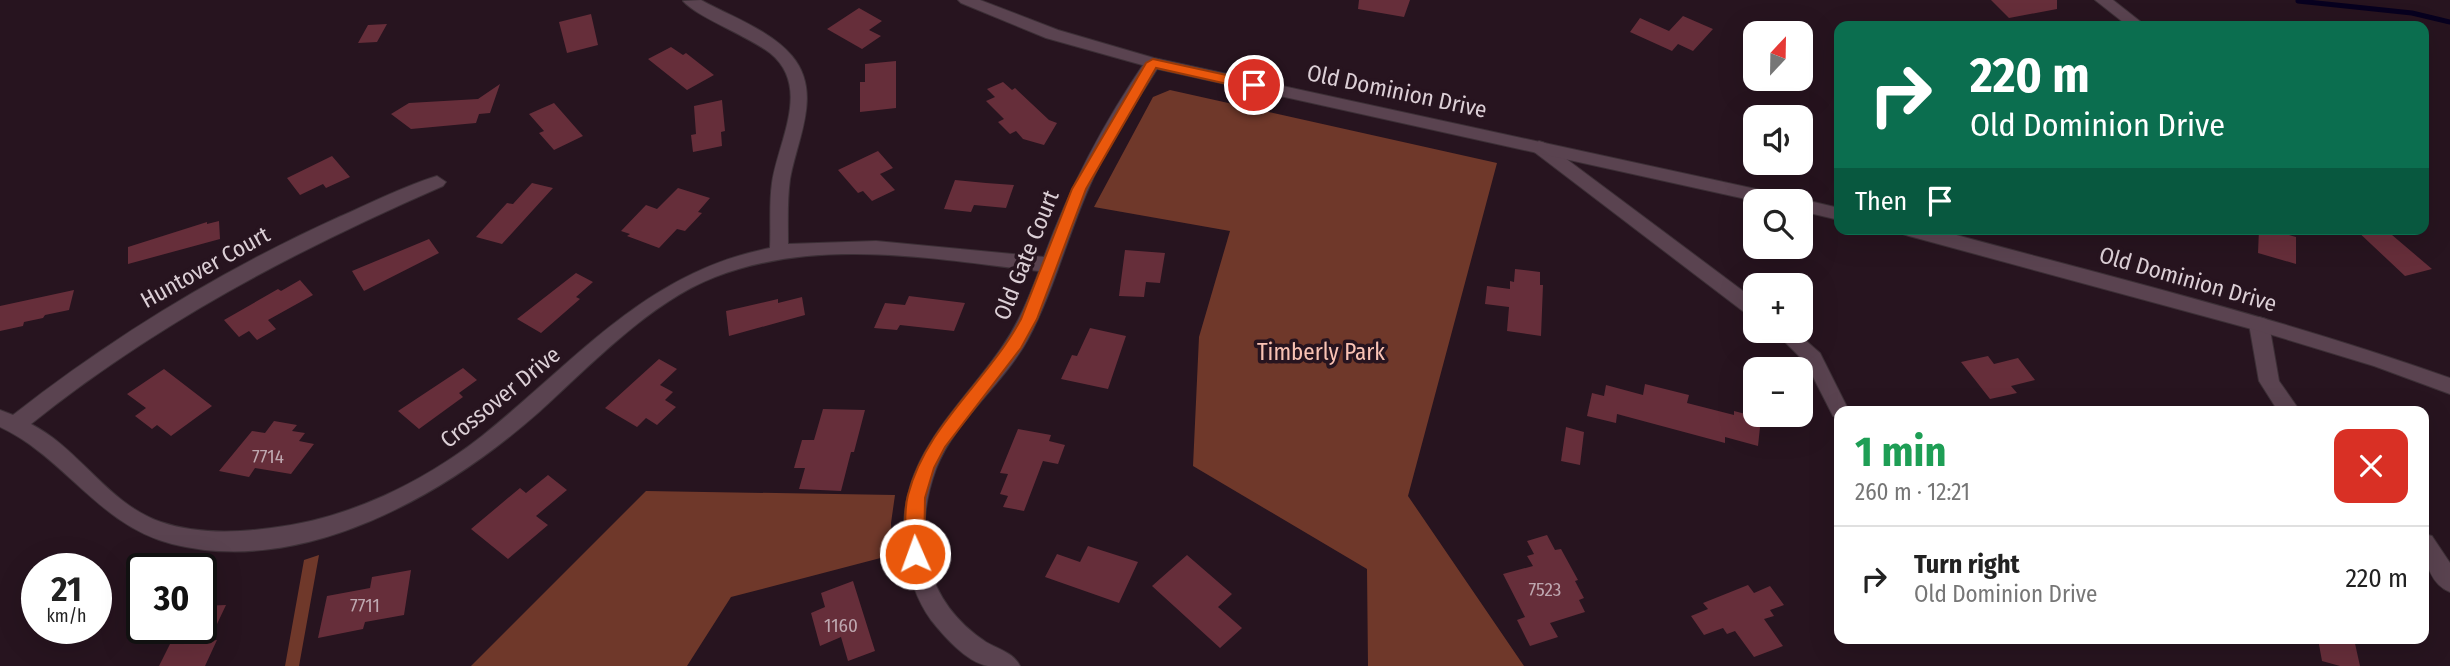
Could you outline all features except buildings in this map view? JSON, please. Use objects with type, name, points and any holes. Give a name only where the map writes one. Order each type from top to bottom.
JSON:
[{"type":"street","name":"Old Dominion Drive","points":[[966,0],[1076,43],[1153,63],[1743,192]]},
{"type":"street","points":[[2103,0],[2131,21]]},
{"type":"street","points":[[691,1],[773,48],[787,59],[796,72],[801,101],[785,155],[780,186],[779,251]]},
{"type":"street","name":"Old Gate Court","points":[[1008,666],[976,648],[951,628],[936,608],[922,582],[915,554],[916,498],[926,467],[939,442],[1016,344],[1029,319],[1084,179],[1153,63]]},
{"type":"street","points":[[1539,147],[1743,301]]},
{"type":"street","name":"Huntover Court","points":[[7,421],[47,398],[134,336],[214,286],[268,257],[437,182]]},
{"type":"street","points":[[1813,208],[1834,213]]},
{"type":"street","name":"Old Dominion Drive","points":[[1931,235],[2259,324],[2378,360],[2450,386]]},
{"type":"street","name":"Crossover Drive","points":[[7,421],[51,446],[104,500],[143,525],[173,535],[210,540],[250,540],[291,534],[356,516],[421,487],[460,463],[629,322],[670,293],[705,274],[779,251],[858,246],[1050,265]]},
{"type":"street","points":[[2259,324],[2268,384],[2285,406]]},
{"type":"street","points":[[1797,343],[1814,358],[1838,406]]},
{"type":"street","points":[[2429,550],[2450,582]]},
{"type":"green space","name":"Timberly Park","points":[[1170,90],[1497,163],[1408,496],[1524,666],[1368,666],[1367,569],[1193,466],[1199,337],[1230,231],[1094,207],[1153,97]]},
{"type":"green space","points":[[646,491],[895,495],[891,523],[892,555],[731,597],[687,666],[471,666]]},
{"type":"green space","points":[[319,555],[299,666],[285,666],[304,560]]},
{"type":"waterway","points":[[2298,1],[2412,13],[2450,22]]},
{"type":"route","points":[[915,554],[916,498],[926,467],[939,442],[1016,344],[1029,319],[1079,189],[1153,63],[1254,85]]}]
